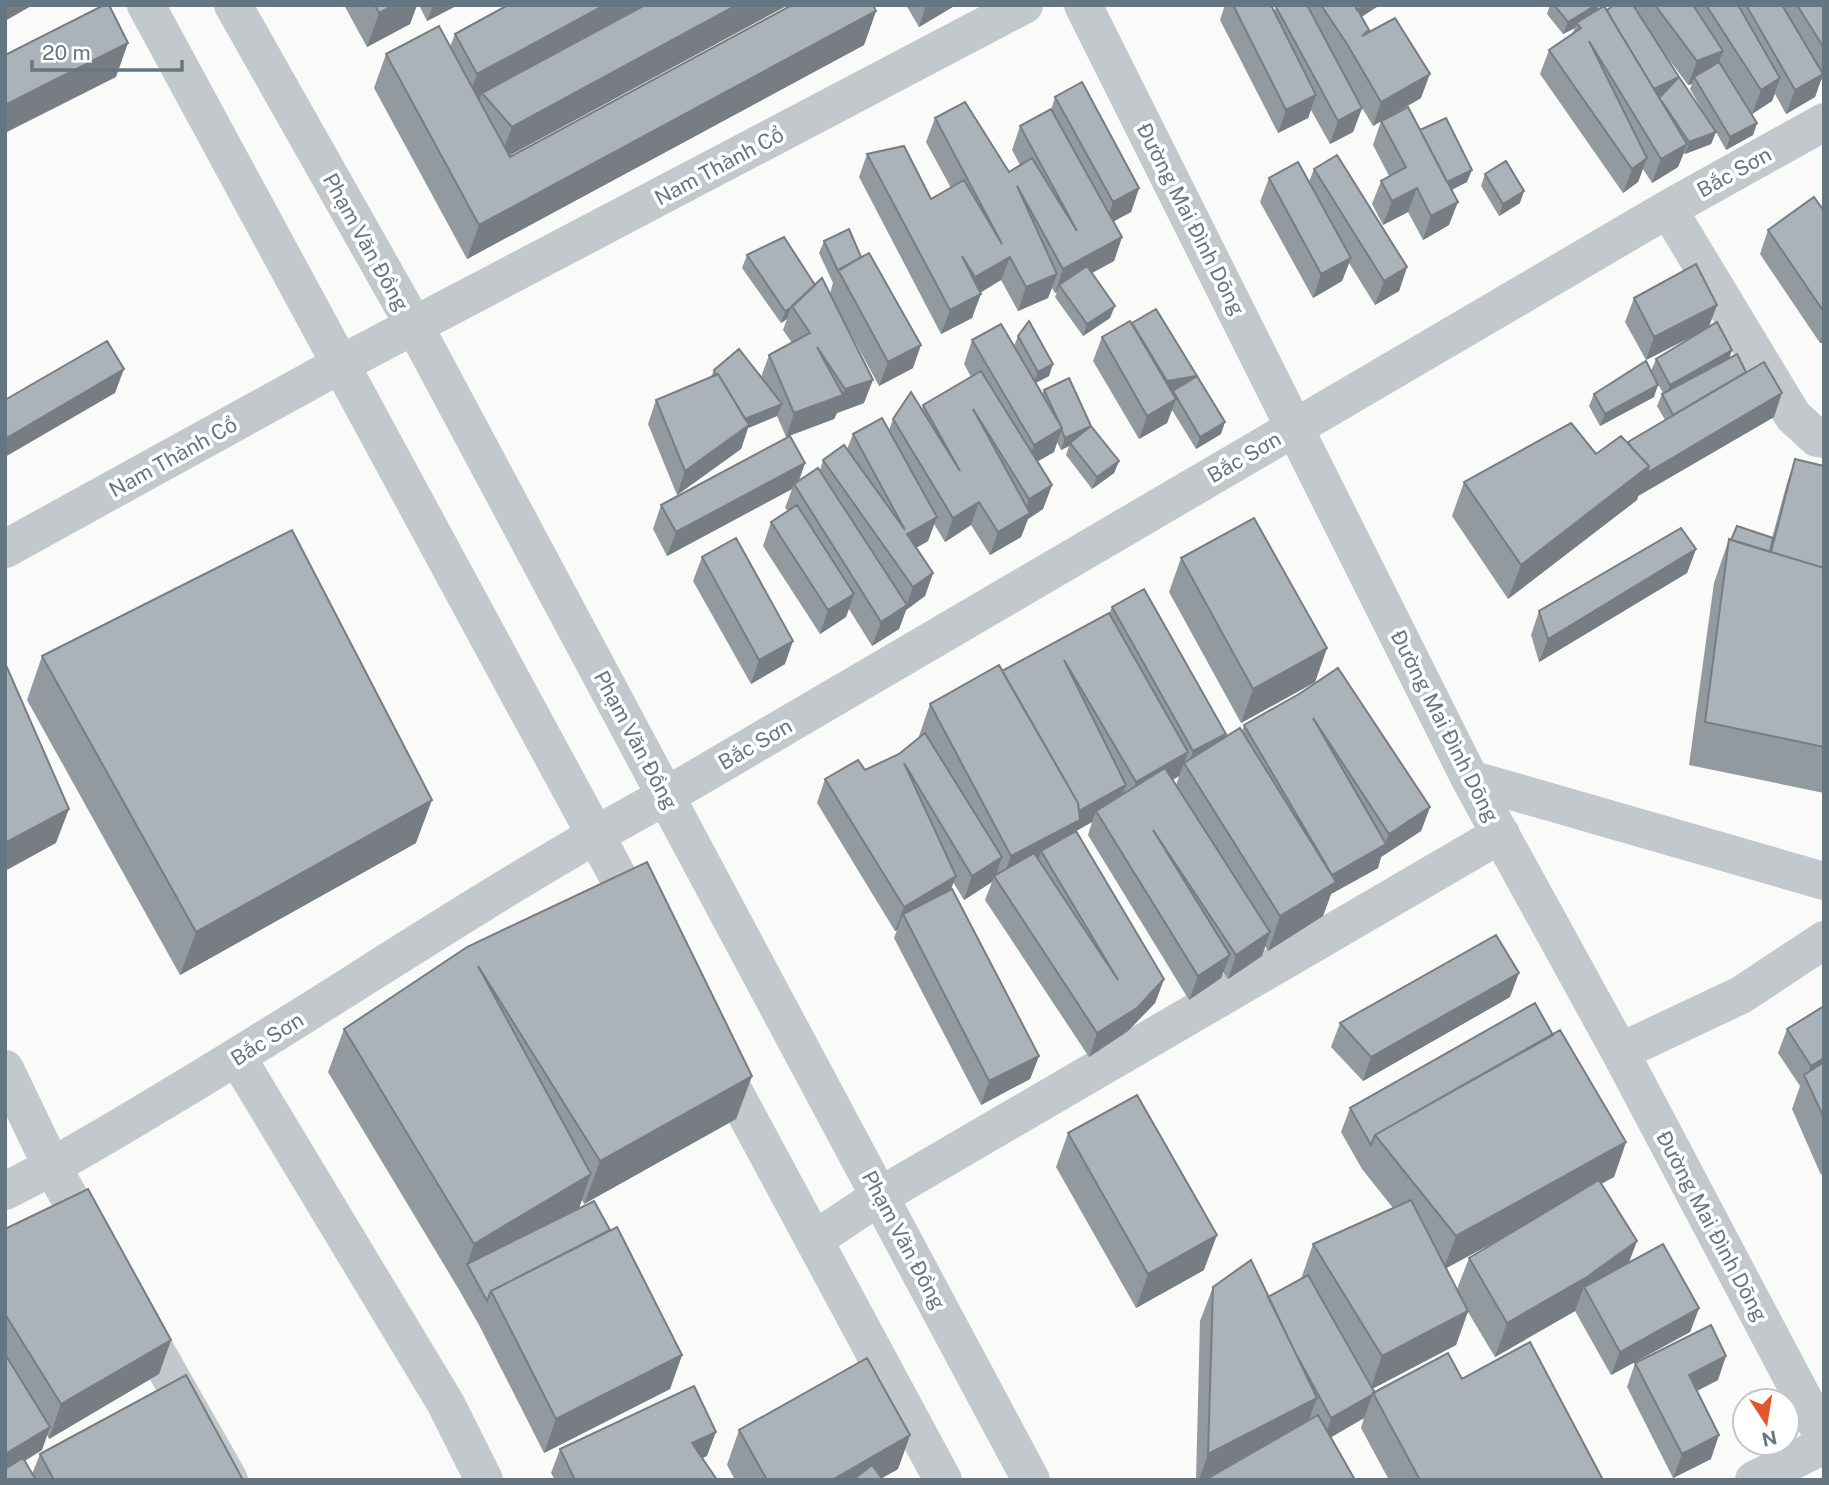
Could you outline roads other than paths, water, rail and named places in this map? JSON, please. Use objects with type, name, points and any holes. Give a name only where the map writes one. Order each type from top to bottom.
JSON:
[{"type":"street","points":[[146,5],[661,957]]},
{"type":"street","name":"Phạm Văn Đồng","points":[[233,5],[415,327],[1031,1480]]},
{"type":"street","name":"Nam Thành Cổ","points":[[5,549],[341,364],[1024,5]]},
{"type":"street","name":"Đường Mai Đình Dõng","points":[[1083,5],[1296,427],[1469,779],[1620,1052],[1824,1438]]},
{"type":"street","name":"Bắc Sơn","points":[[5,1191],[52,1167],[237,1057],[595,834],[666,796],[1668,209],[1824,122]]},
{"type":"street","points":[[1668,209],[1793,416],[1817,438],[1824,439]]},
{"type":"street","points":[[1469,779],[1824,881]]},
{"type":"street","points":[[814,1240],[880,1196],[1501,834]]},
{"type":"street","points":[[1620,1052],[1741,995],[1824,940]]},
{"type":"street","points":[[701,1031],[943,1480]]},
{"type":"street","points":[[237,1057],[446,1404],[484,1480]]},
{"type":"street","points":[[5,1069],[52,1167],[229,1480]]},
{"type":"street","points":[[1754,1480],[1824,1445]]}]
